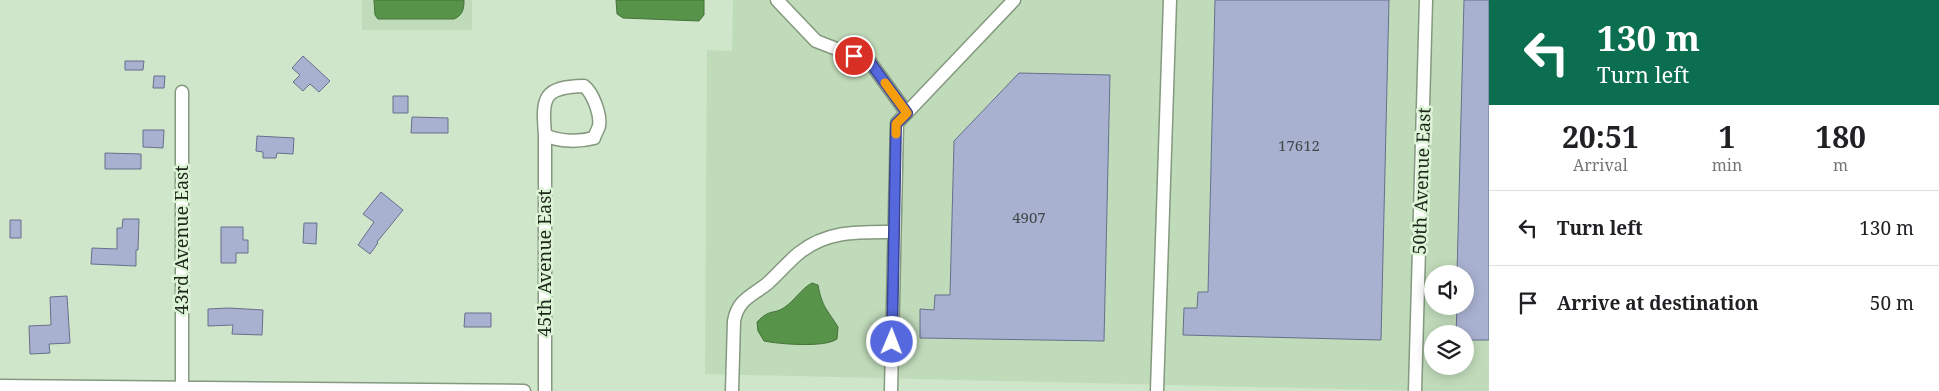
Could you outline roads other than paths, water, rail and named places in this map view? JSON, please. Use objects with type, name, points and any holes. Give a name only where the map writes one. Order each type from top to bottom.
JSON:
[{"type":"street","points":[[777,0],[816,41],[870,62],[907,113]]},
{"type":"street","points":[[891,391],[896,124],[1014,0]]},
{"type":"street","points":[[1157,391],[1170,0]]},
{"type":"street","name":"50th Avenue East","points":[[1415,391],[1426,0]]},
{"type":"street","points":[[584,86],[588,89],[594,97],[599,126],[594,138],[569,141],[545,135],[543,109],[546,99],[553,91],[560,88],[584,86]]},
{"type":"street","name":"43rd Avenue East","points":[[182,92],[182,388]]},
{"type":"street","name":"45th Avenue East","points":[[545,135],[545,391]]},
{"type":"street","points":[[732,391],[735,312],[742,301],[766,284],[790,261],[812,244],[849,232],[894,232]]},
{"type":"street","points":[[0,386],[80,389],[524,391]]}]
